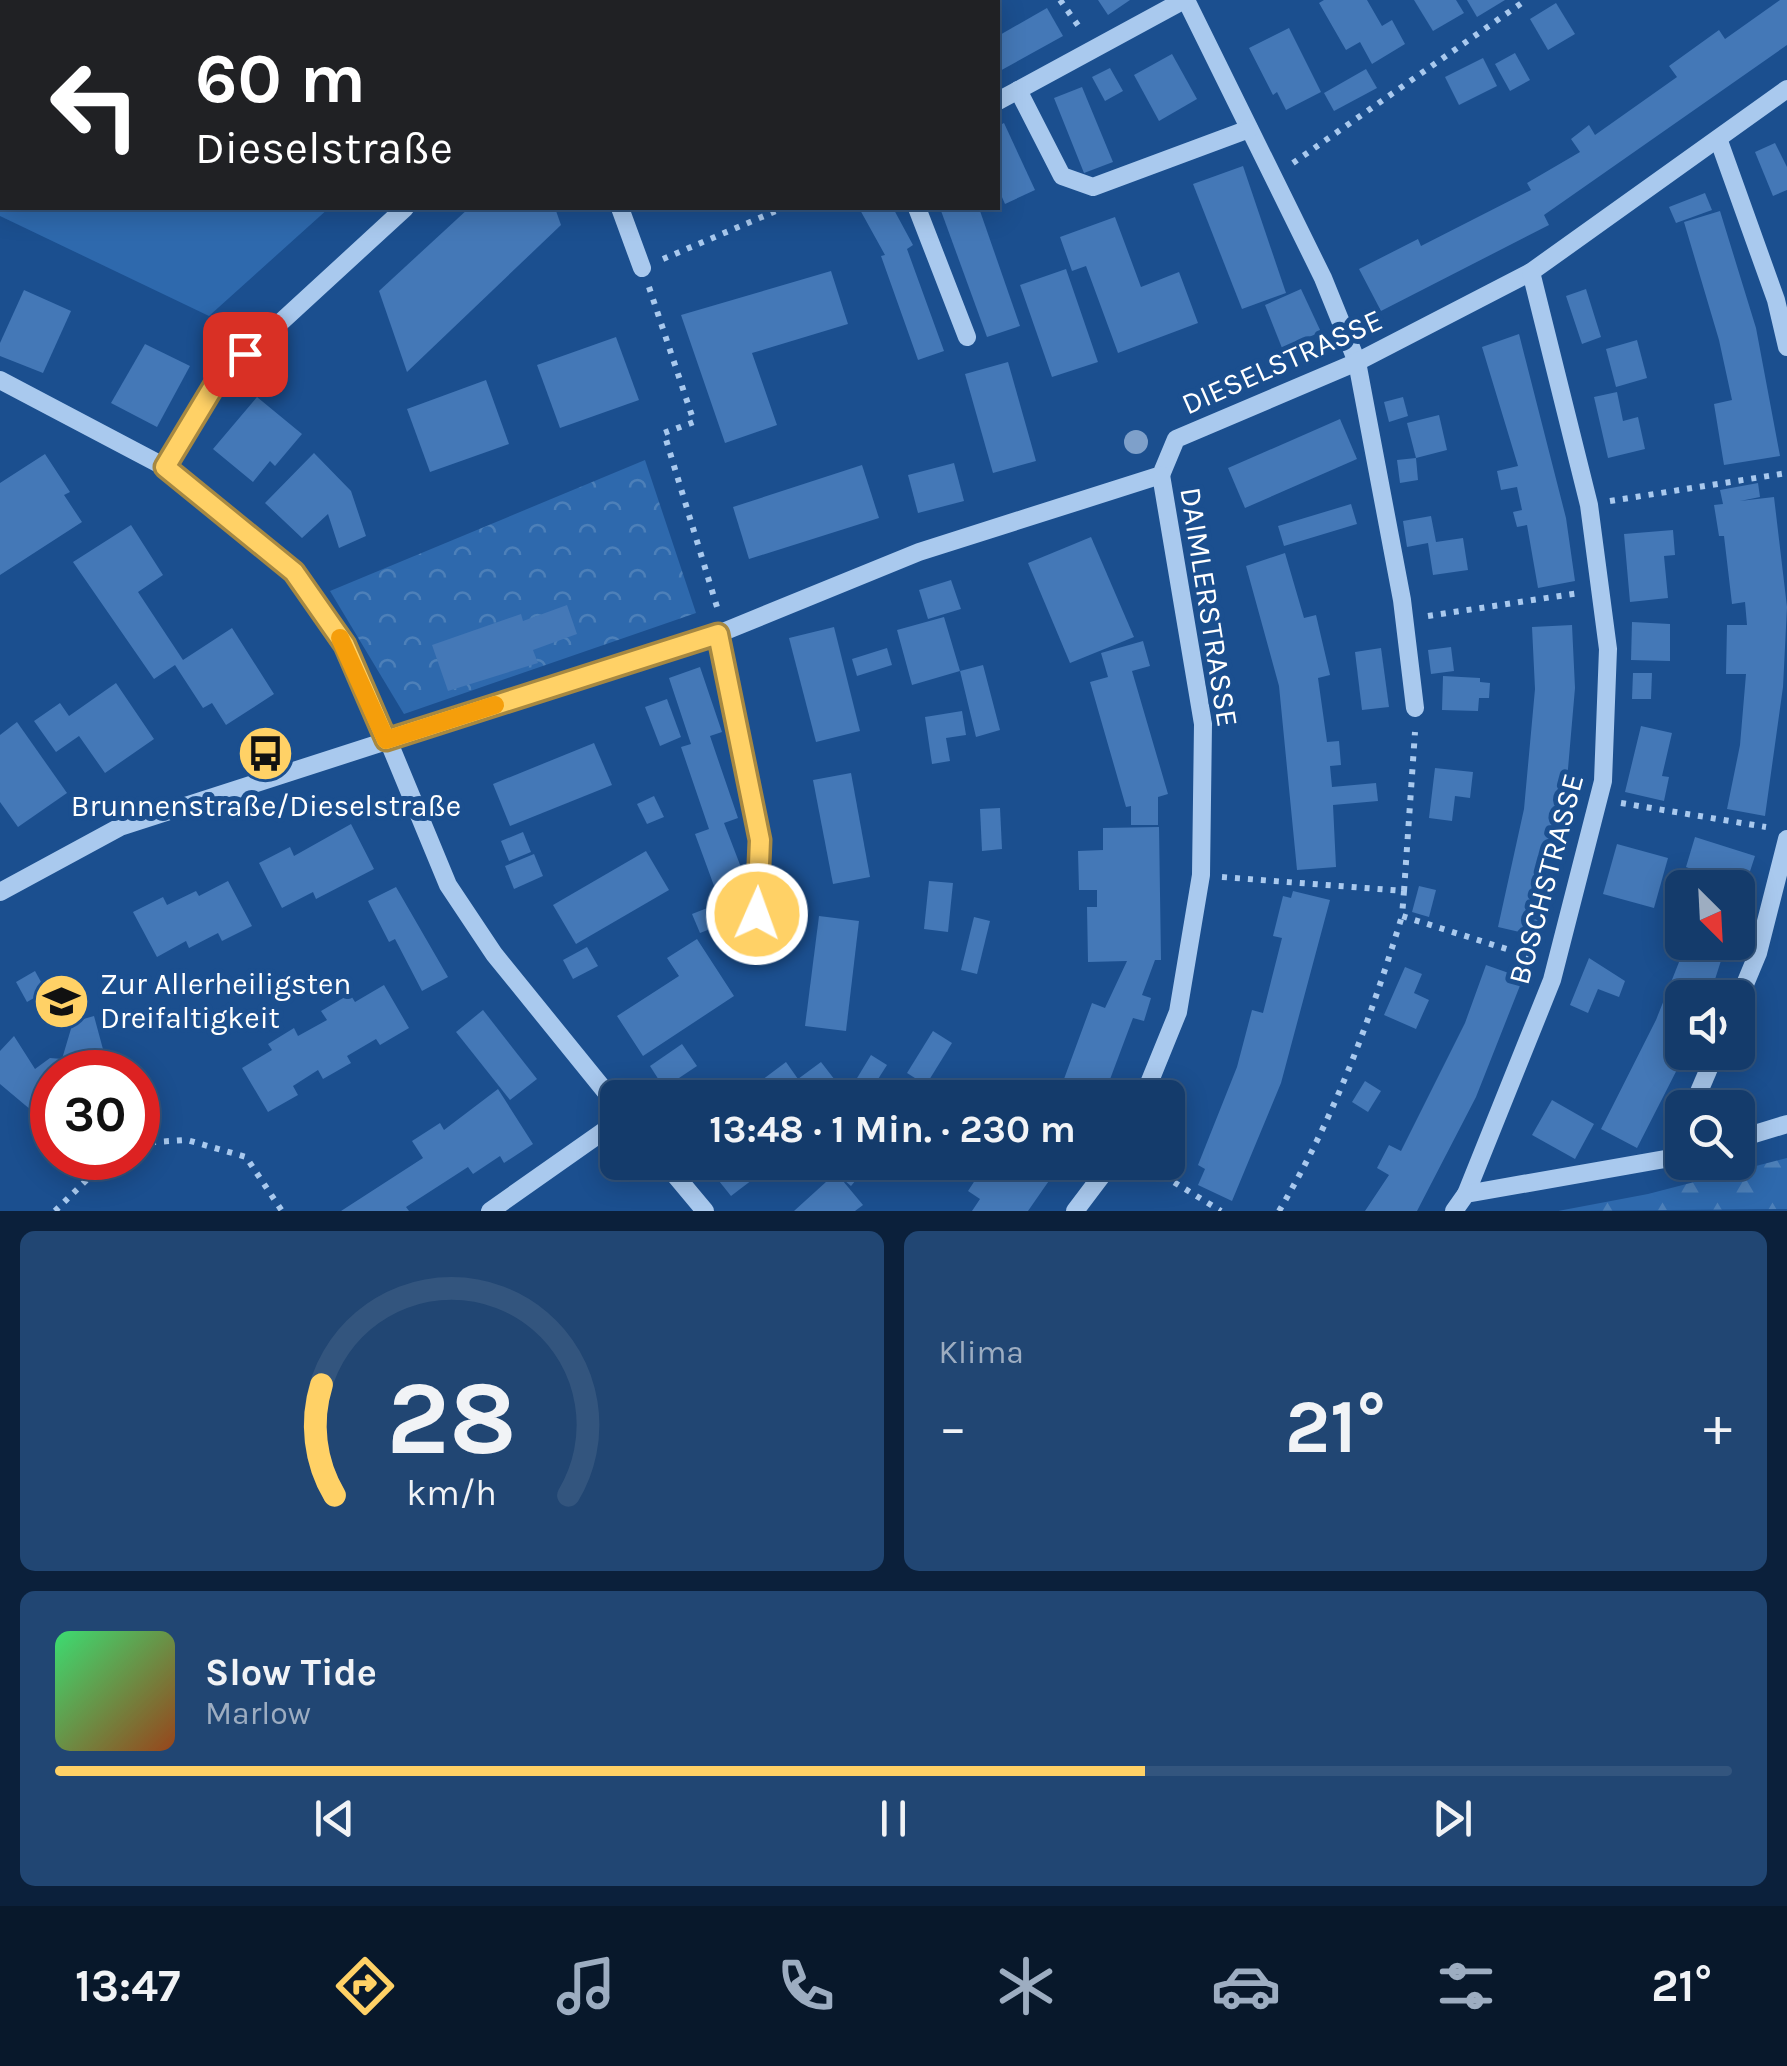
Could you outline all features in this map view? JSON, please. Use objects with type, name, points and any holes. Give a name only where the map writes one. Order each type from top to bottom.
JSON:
[{"type":"street","points":[[1000,100],[1185,0],[1273,177],[1358,362],[1404,620],[1415,708]]},
{"type":"street","points":[[1018,90],[1062,176],[1093,187],[1250,129]]},
{"type":"street","name":"DIESELSTRASSE","points":[[1161,475],[1176,438],[1358,362],[1531,272],[1787,90]]},
{"type":"street","points":[[1719,141],[1776,300],[1787,347]]},
{"type":"street","points":[[165,467],[218,379],[403,210]]},
{"type":"street","points":[[621,210],[642,268]]},
{"type":"street","points":[[918,210],[967,337]]},
{"type":"street","name":"BOSCHSTRASSE","points":[[1454,1211],[1466,1194],[1556,964],[1603,781],[1608,649],[1589,505],[1531,272]]},
{"type":"street","points":[[0,380],[165,467],[294,572],[345,645],[448,885],[494,954],[600,1085]]},
{"type":"street","points":[[0,892],[120,827],[718,634],[919,552],[1161,475]]},
{"type":"street","name":"DAIMLERSTRASSE","points":[[1150,1080],[1178,1012],[1201,876],[1203,724],[1161,475]]},
{"type":"street","points":[[718,634],[760,840],[756,952]]},
{"type":"street","points":[[1747,980],[1758,954],[1787,839]]},
{"type":"street","points":[[1755,1134],[1787,1124]]},
{"type":"street","points":[[490,1211],[600,1133]]},
{"type":"street","points":[[1466,1194],[1665,1160]]},
{"type":"street","points":[[679,1180],[706,1211]]},
{"type":"street","points":[[1074,1211],[1098,1180]]},
{"type":"path","points":[[1060,0],[1094,49]]},
{"type":"path","points":[[1273,177],[1526,0]]},
{"type":"path","points":[[718,634],[717,596],[664,432],[694,422],[642,268],[779,210]]},
{"type":"path","points":[[1589,505],[1787,473]]},
{"type":"path","points":[[1404,620],[1600,589]]},
{"type":"path","points":[[1280,1211],[1344,1087],[1402,916],[1415,708]]},
{"type":"path","points":[[1598,799],[1768,828]]},
{"type":"path","points":[[1201,876],[1404,891]]},
{"type":"path","points":[[1402,916],[1556,964]]},
{"type":"path","points":[[160,1142],[187,1140],[246,1157],[282,1211]]},
{"type":"path","points":[[55,1211],[86,1180]]},
{"type":"path","points":[[1171,1180],[1220,1211]]},
{"type":"green space","points":[[0,210],[327,210],[209,316],[0,216]]},
{"type":"green space","points":[[645,460],[696,613],[404,714],[330,591]]},
{"type":"green space","points":[[1787,1158],[1787,1209],[1558,1211],[1702,1180],[1755,1180],[1755,1166]]},
{"type":"building","points":[[1098,0],[1130,0],[1108,15]]},
{"type":"building","points":[[1367,0],[1382,26],[1392,20],[1405,44],[1372,64],[1360,42],[1346,50],[1319,3]]},
{"type":"building","points":[[1414,0],[1456,0],[1464,13],[1433,31]]},
{"type":"building","points":[[1467,0],[1505,0],[1477,17]]},
{"type":"building","points":[[1780,0],[1787,0],[1787,45],[1544,215],[1549,225],[1381,311],[1359,269],[1418,239],[1421,246],[1531,190],[1527,183],[1580,152],[1571,139],[1589,125],[1595,135],[1677,77],[1669,66],[1719,30],[1725,39]]},
{"type":"building","points":[[1556,3],[1575,34],[1548,50],[1530,19]]},
{"type":"building","points":[[1047,8],[1063,36],[1000,71],[1000,35]]},
{"type":"building","points":[[1289,28],[1321,92],[1286,110],[1277,92],[1273,95],[1249,48]]},
{"type":"building","points":[[1515,53],[1530,80],[1510,91],[1495,64]]},
{"type":"building","points":[[1172,54],[1197,99],[1159,121],[1134,75]]},
{"type":"building","points":[[1483,58],[1497,86],[1459,105],[1445,77]]},
{"type":"building","points":[[1110,68],[1123,91],[1105,101],[1092,77]]},
{"type":"building","points":[[1366,69],[1377,88],[1334,111],[1324,93]]},
{"type":"building","points":[[1082,87],[1113,162],[1084,173],[1054,98]]},
{"type":"building","points":[[1004,123],[1035,190],[1005,204],[1000,193],[1000,125]]},
{"type":"building","points":[[1775,143],[1787,167],[1787,190],[1773,196],[1755,152]]},
{"type":"building","points":[[1243,166],[1286,293],[1242,309],[1193,184]]},
{"type":"building","points":[[1705,193],[1712,210],[1676,223],[1669,207]]},
{"type":"building","points":[[467,210],[556,210],[561,225],[407,372],[379,291]]},
{"type":"building","points":[[860,210],[894,210],[913,245],[907,249],[944,351],[918,360],[881,256],[885,255]]},
{"type":"building","points":[[941,210],[980,210],[1020,326],[987,337]]},
{"type":"building","points":[[1720,211],[1756,328],[1780,456],[1724,465],[1714,404],[1732,400],[1719,340],[1684,222]]},
{"type":"building","points":[[1115,217],[1141,287],[1179,272],[1198,323],[1118,353],[1086,266],[1072,271],[1060,237]]},
{"type":"building","points":[[1066,269],[1098,362],[1052,377],[1020,285]]},
{"type":"building","points":[[831,271],[848,324],[752,353],[777,425],[725,443],[681,315]]},
{"type":"building","points":[[1301,289],[1321,332],[1282,348],[1265,305]]},
{"type":"building","points":[[1586,289],[1601,337],[1582,344],[1566,296]]},
{"type":"building","points":[[24,290],[71,311],[43,373],[0,356],[0,343]]},
{"type":"building","points":[[1519,334],[1566,518],[1575,581],[1538,588],[1527,525],[1517,527],[1513,512],[1522,510],[1517,487],[1501,490],[1497,471],[1518,466],[1482,347]]},
{"type":"building","points":[[616,337],[639,400],[560,428],[537,365]]},
{"type":"building","points":[[1637,340],[1647,378],[1616,387],[1606,349]]},
{"type":"building","points":[[145,344],[190,366],[157,427],[111,403]]},
{"type":"building","points":[[1008,362],[1036,461],[993,473],[965,374]]},
{"type":"building","points":[[486,380],[509,444],[430,472],[407,409]]},
{"type":"building","points":[[1617,392],[1623,421],[1638,417],[1645,449],[1608,458],[1594,397]]},
{"type":"building","points":[[257,397],[302,434],[275,466],[270,461],[253,482],[213,449]]},
{"type":"building","points":[[1403,397],[1408,416],[1389,422],[1384,402]]},
{"type":"building","points":[[1439,415],[1447,450],[1416,458],[1407,423]]},
{"type":"building","points":[[1340,419],[1357,459],[1245,508],[1228,468]]},
{"type":"building","points":[[314,453],[351,491],[366,536],[339,548],[328,514],[302,538],[265,503]]},
{"type":"building","points":[[45,454],[70,492],[64,495],[82,522],[0,575],[0,483]]},
{"type":"building","points":[[1416,458],[1418,480],[1400,483],[1397,460]]},
{"type":"building","points":[[954,463],[964,501],[918,513],[908,475]]},
{"type":"building","points":[[862,465],[879,518],[749,559],[733,507]]},
{"type":"building","points":[[1758,483],[1760,497],[1740,501],[1774,497],[1787,607],[1783,687],[1765,816],[1727,809],[1740,745],[1746,674],[1726,674],[1727,625],[1747,625],[1745,602],[1732,604],[1724,536],[1719,536],[1714,505],[1723,504],[1720,490]]},
{"type":"building","points":[[1351,504],[1357,524],[1284,546],[1278,526]]},
{"type":"building","points":[[1431,516],[1436,542],[1463,538],[1468,570],[1433,575],[1428,543],[1407,547],[1403,521]]},
{"type":"building","points":[[131,525],[163,575],[138,592],[183,660],[232,628],[274,694],[226,725],[212,703],[203,708],[175,665],[154,679],[73,562]]},
{"type":"building","points":[[1673,530],[1675,555],[1664,556],[1668,598],[1630,602],[1624,534]]},
{"type":"building","points":[[1091,537],[1134,637],[1070,663],[1028,563]]},
{"type":"building","points":[[1285,553],[1304,618],[1316,615],[1330,675],[1318,678],[1327,742],[1339,741],[1341,765],[1330,766],[1332,787],[1376,783],[1378,801],[1333,805],[1336,867],[1297,870],[1279,686],[1246,566]]},
{"type":"building","points":[[951,580],[961,609],[928,619],[919,590]]},
{"type":"building","points":[[567,605],[577,634],[533,650],[538,663],[448,691],[432,645],[521,614],[523,621]]},
{"type":"building","points":[[944,617],[960,671],[912,685],[897,630]]},
{"type":"building","points":[[1632,622],[1670,624],[1670,661],[1631,660]]},
{"type":"building","points":[[1572,625],[1575,688],[1564,815],[1537,936],[1498,927],[1524,809],[1535,689],[1532,627]]},
{"type":"building","points":[[834,627],[860,731],[816,742],[789,638]]},
{"type":"building","points":[[1143,641],[1150,666],[1132,671],[1168,794],[1158,797],[1158,825],[1131,825],[1131,806],[1126,807],[1090,682],[1108,677],[1101,653]]},
{"type":"building","points":[[1451,647],[1454,671],[1431,674],[1428,650]]},
{"type":"building","points":[[887,648],[892,665],[857,676],[852,659]]},
{"type":"building","points":[[1381,648],[1389,707],[1362,710],[1355,652]]},
{"type":"building","points":[[983,665],[1000,730],[976,737],[960,671]]},
{"type":"building","points":[[700,667],[722,732],[710,736],[738,818],[724,823],[747,883],[717,894],[695,834],[709,829],[681,747],[691,744],[669,678]]},
{"type":"building","points":[[1633,673],[1652,673],[1651,699],[1632,699]]},
{"type":"building","points":[[1443,676],[1480,678],[1480,682],[1490,683],[1489,698],[1479,698],[1478,711],[1442,710]]},
{"type":"building","points":[[116,683],[154,739],[105,773],[79,736],[56,752],[34,721],[60,703],[69,716]]},
{"type":"building","points":[[667,699],[681,737],[660,746],[645,707]]},
{"type":"building","points":[[962,711],[966,735],[946,738],[950,761],[932,764],[925,717]]},
{"type":"building","points":[[17,722],[67,793],[18,827],[0,802],[0,735]]},
{"type":"building","points":[[1641,726],[1672,733],[1662,776],[1669,777],[1664,801],[1625,792]]},
{"type":"building","points":[[594,743],[612,785],[510,826],[493,784]]},
{"type":"building","points":[[1435,768],[1473,772],[1470,798],[1455,796],[1452,821],[1429,818]]},
{"type":"building","points":[[851,773],[870,877],[833,884],[813,780]]},
{"type":"building","points":[[654,796],[664,817],[647,824],[637,804]]},
{"type":"building","points":[[1000,808],[1002,849],[982,851],[980,809]]},
{"type":"building","points":[[351,824],[374,869],[316,899],[313,892],[282,908],[259,863],[290,847],[294,856]]},
{"type":"building","points":[[1159,827],[1161,960],[1155,960],[1142,995],[1151,998],[1144,1021],[1133,1018],[1110,1080],[1064,1080],[1092,1003],[1105,1008],[1127,961],[1088,962],[1087,907],[1097,907],[1097,890],[1079,890],[1078,851],[1103,850],[1103,828]]},
{"type":"building","points":[[523,832],[531,852],[509,861],[501,841]]},
{"type":"building","points":[[1695,837],[1755,856],[1750,870],[1686,867]]},
{"type":"building","points":[[1617,844],[1668,858],[1654,908],[1603,894]]},
{"type":"building","points":[[646,851],[669,890],[576,944],[553,905]]},
{"type":"building","points":[[534,854],[543,876],[514,889],[505,866]]},
{"type":"building","points":[[228,881],[252,926],[222,941],[218,933],[189,948],[186,941],[157,957],[133,912],[163,897],[167,905],[196,891],[199,896]]},
{"type":"building","points":[[929,881],[953,883],[948,932],[924,929]]},
{"type":"building","points":[[1419,886],[1436,890],[1429,917],[1412,912]]},
{"type":"building","points":[[396,887],[448,977],[422,991],[395,939],[389,942],[368,901]]},
{"type":"building","points":[[1293,891],[1330,900],[1281,1083],[1232,1201],[1198,1185],[1205,1169],[1198,1165],[1237,1067],[1252,1010],[1263,1013],[1282,938],[1273,936],[1283,896],[1291,898]]},
{"type":"building","points":[[748,892],[756,911],[700,933],[692,914]]},
{"type":"building","points":[[819,916],[859,921],[846,1031],[805,1026]]},
{"type":"building","points":[[974,917],[990,921],[977,974],[961,970]]},
{"type":"building","points":[[697,939],[734,996],[643,1056],[617,1016],[679,976],[667,958]]},
{"type":"building","points":[[587,947],[598,966],[573,979],[563,960]]},
{"type":"building","points":[[1589,958],[1625,981],[1619,997],[1598,989],[1588,1013],[1570,1005]]},
{"type":"building","points":[[1680,960],[1721,960],[1715,980],[1672,980]]},
{"type":"building","points":[[1486,965],[1523,978],[1476,1097],[1417,1211],[1365,1211],[1389,1175],[1377,1168],[1389,1145],[1401,1151],[1465,1023]]},
{"type":"building","points":[[1405,967],[1422,974],[1414,993],[1429,1000],[1416,1029],[1384,1015]]},
{"type":"building","points":[[35,971],[46,991],[27,1002],[16,982]]},
{"type":"building","points":[[384,985],[409,1028],[380,1045],[376,1039],[347,1056],[351,1063],[323,1079],[318,1070],[293,1086],[298,1095],[268,1112],[242,1068],[272,1050],[268,1044],[294,1028],[298,1036],[327,1020],[321,1011],[350,994],[355,1002]]},
{"type":"building","points":[[1665,997],[1665,1070],[1677,1070],[1637,1148],[1601,1129]]},
{"type":"building","points":[[483,1010],[537,1079],[510,1100],[456,1032]]},
{"type":"building","points":[[94,1016],[103,1050],[65,1050],[73,1022]]},
{"type":"building","points":[[933,1031],[952,1043],[929,1080],[918,1080],[907,1073]]},
{"type":"building","points":[[14,1036],[30,1061],[30,1109],[0,1084],[0,1051]]},
{"type":"building","points":[[682,1044],[697,1066],[676,1080],[659,1080],[650,1066]]},
{"type":"building","points":[[871,1055],[887,1065],[877,1080],[856,1080]]},
{"type":"building","points":[[786,1062],[798,1079],[821,1062],[835,1080],[762,1080]]},
{"type":"building","points":[[1365,1081],[1381,1091],[1368,1112],[1352,1102]]},
{"type":"building","points":[[498,1089],[533,1144],[504,1163],[500,1156],[473,1174],[468,1167],[406,1207],[409,1211],[341,1211],[423,1158],[412,1141],[440,1123],[444,1130]]},
{"type":"building","points":[[1552,1100],[1594,1124],[1575,1159],[1532,1135]]},
{"type":"building","points":[[720,1180],[752,1180],[731,1196]]},
{"type":"building","points":[[828,1180],[842,1180],[863,1205],[855,1211],[794,1211]]},
{"type":"building","points":[[975,1180],[1050,1180],[1028,1211],[972,1211],[980,1199],[968,1191]]},
{"type":"slow traffic","points":[[340,638],[371,698],[386,740],[495,705]]},
{"type":"place","name":"Brunnenstraße/Dieselstraße","points":[[266,753]]},
{"type":"place","name":"Zur Allerheiligsten Dreifaltigkeit","points":[[61,1001]]},
{"type":"route","points":[[245,354],[218,379],[165,467],[294,572],[345,645],[386,740],[718,634],[760,840],[757,914]]}]
